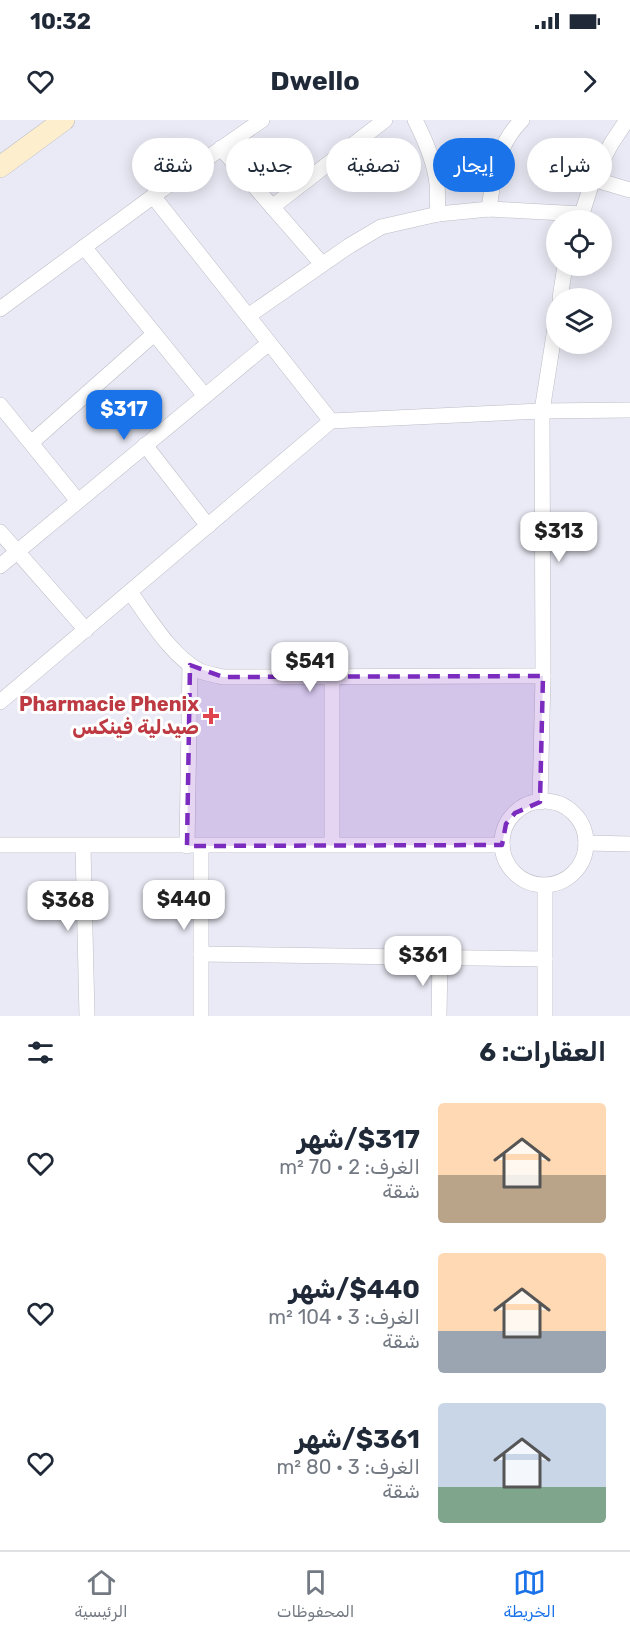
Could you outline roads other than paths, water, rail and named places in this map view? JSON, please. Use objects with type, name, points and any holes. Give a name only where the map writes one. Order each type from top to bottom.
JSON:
[{"type":"street","points":[[0,167],[64,120]]},
{"type":"street","points":[[0,309],[153,196],[262,120]]},
{"type":"street","points":[[272,207],[385,120]]},
{"type":"street","points":[[415,120],[434,165],[438,214]]},
{"type":"street","points":[[489,209],[496,165],[511,131],[522,120]]},
{"type":"street","points":[[612,144],[627,120]]},
{"type":"street","points":[[221,148],[322,264]]},
{"type":"street","points":[[612,185],[630,190]]},
{"type":"street","points":[[583,210],[589,192]]},
{"type":"street","points":[[153,196],[331,421]]},
{"type":"street","points":[[248,316],[322,264],[381,227],[438,214],[489,209],[546,214]]},
{"type":"street","points":[[84,247],[205,396]]},
{"type":"street","points":[[31,443],[154,334]]},
{"type":"street","points":[[0,566],[269,343]]},
{"type":"street","points":[[540,802],[543,676],[542,411],[551,354]]},
{"type":"street","points":[[0,405],[78,501]]},
{"type":"street","points":[[0,702],[331,421],[542,411],[630,410]]},
{"type":"street","points":[[145,446],[208,526]]},
{"type":"street","points":[[0,531],[86,630]]},
{"type":"street","points":[[130,592],[177,655],[203,672],[223,677],[543,676]]},
{"type":"street","points":[[190,665],[194,846],[201,954],[201,1016]]},
{"type":"street","points":[[332,677],[332,844]]},
{"type":"street","points":[[554,802],[567,808],[577,818],[584,830],[586,843],[584,856],[578,868],[558,883],[545,886],[522,880],[513,872],[506,862],[502,837],[506,824],[526,805],[554,802]]},
{"type":"street","points":[[586,843],[630,844]]},
{"type":"street","points":[[0,845],[502,845]]},
{"type":"street","points":[[83,846],[87,1016]]},
{"type":"street","points":[[545,886],[545,1016]]},
{"type":"street","points":[[201,954],[545,959]]},
{"type":"street","points":[[439,1016],[440,958]]},
{"type":"place","name":"Pharmacie Phenix صيدلية فينكس","points":[[211,716]]}]
